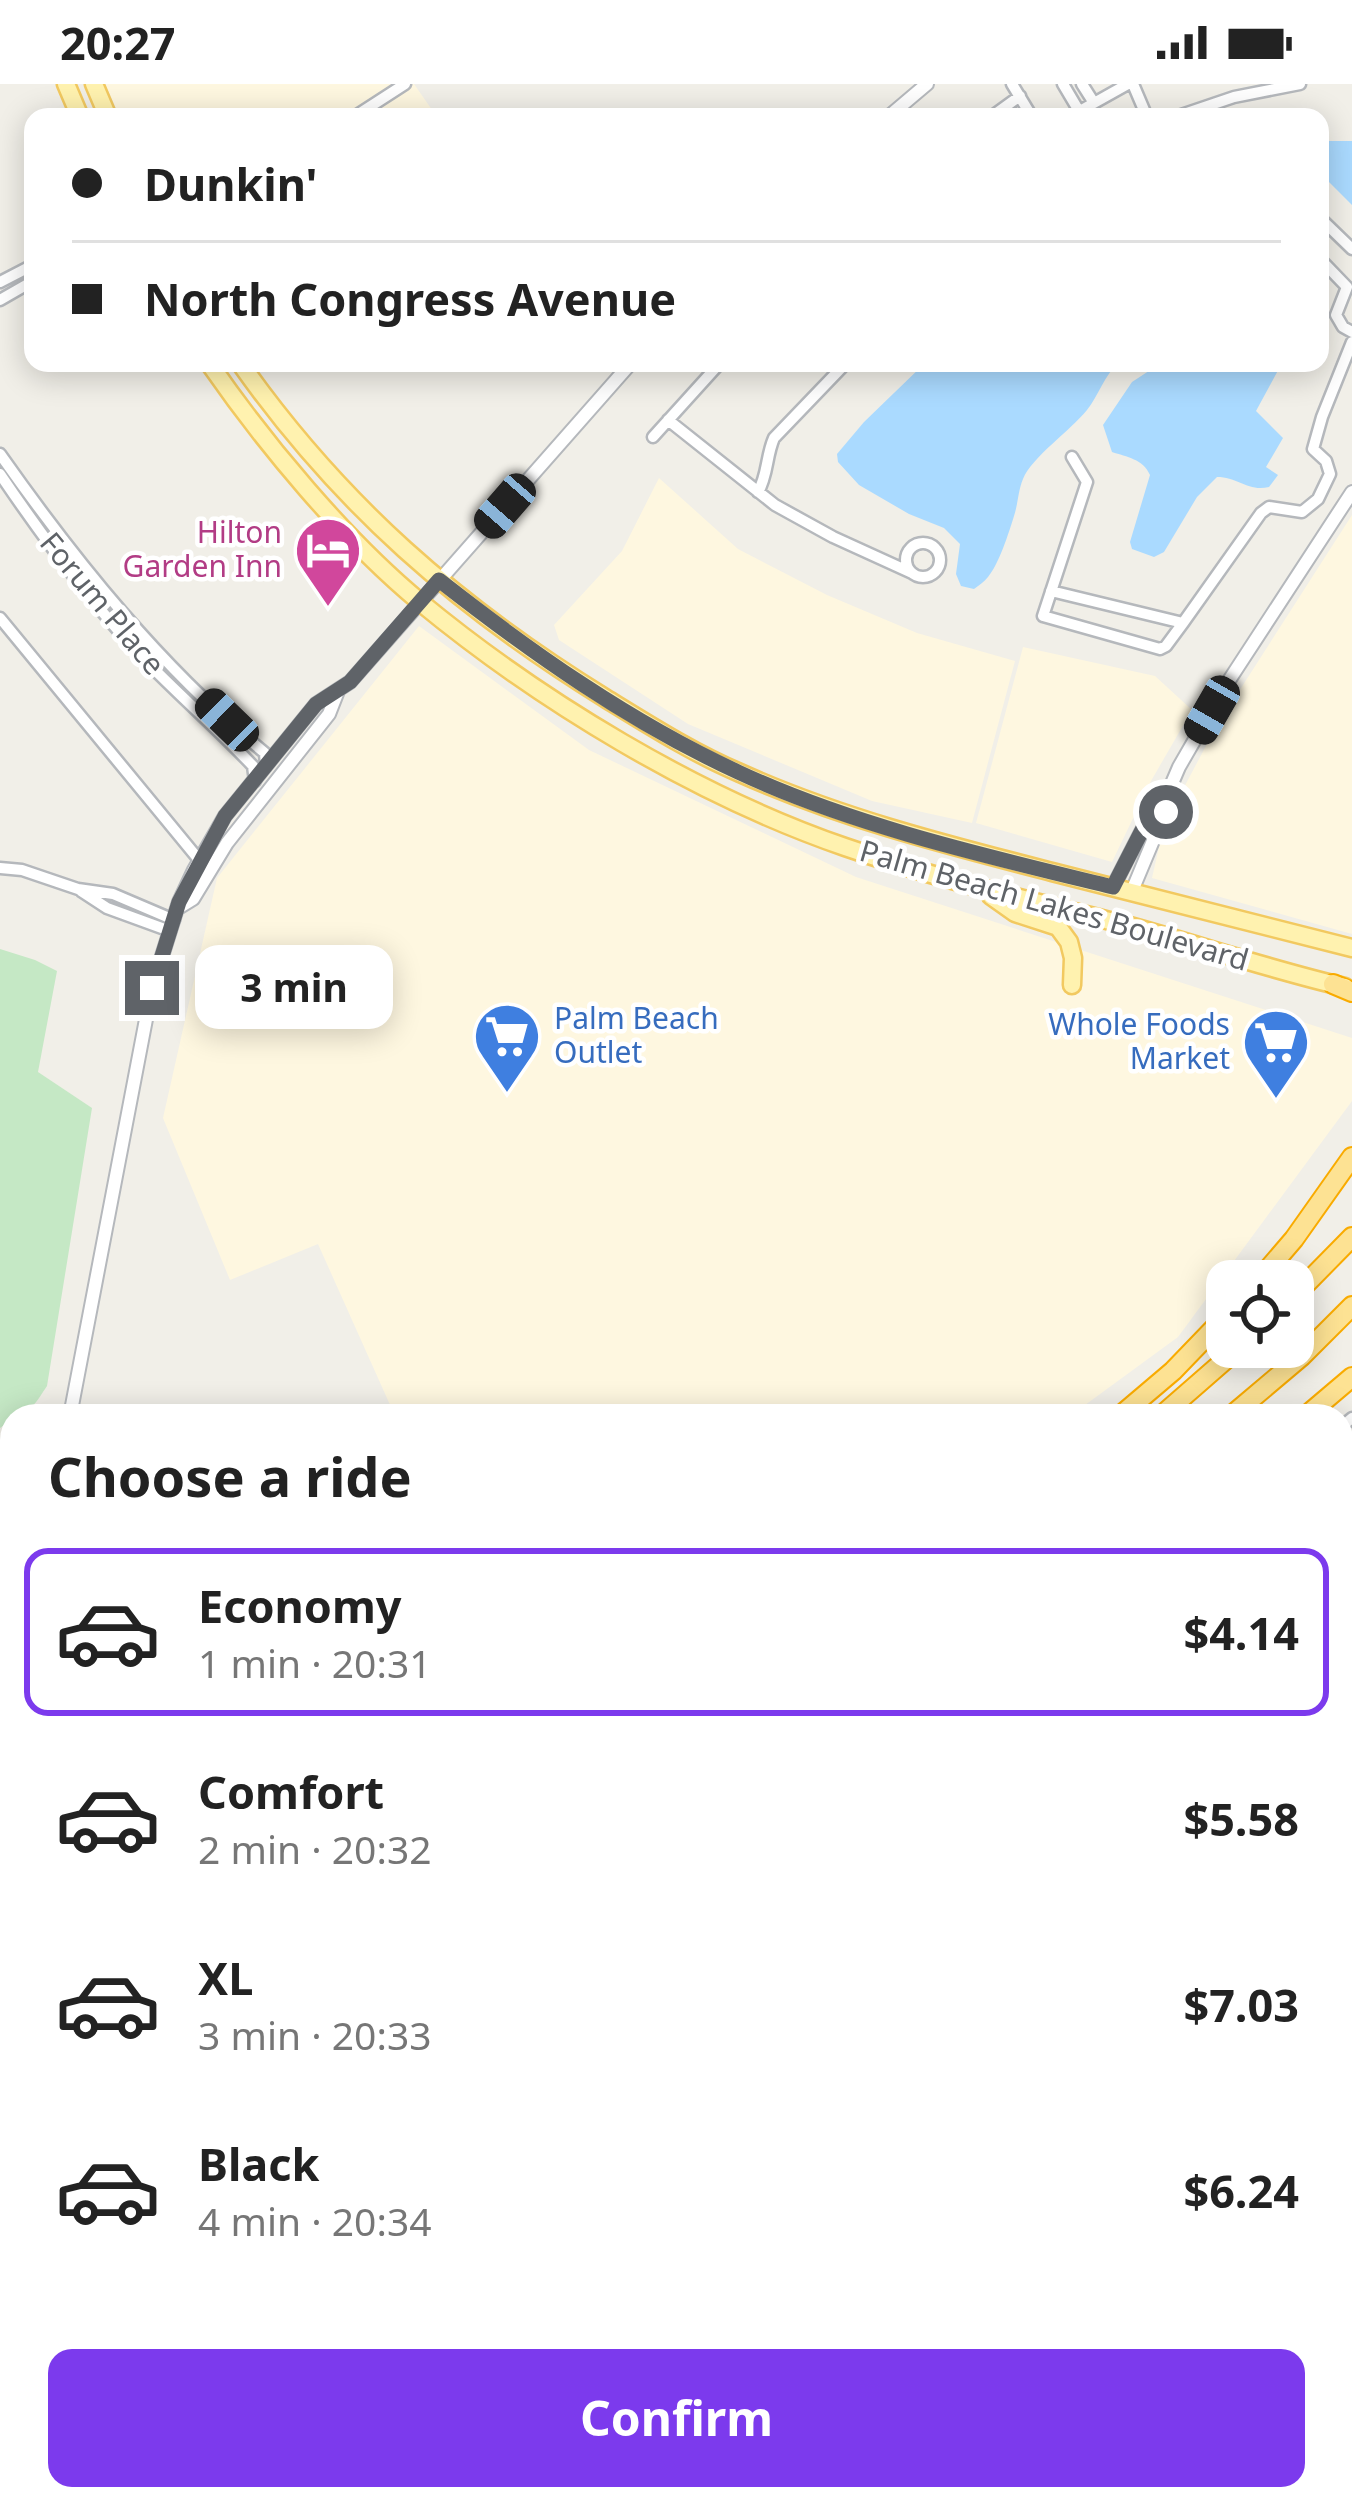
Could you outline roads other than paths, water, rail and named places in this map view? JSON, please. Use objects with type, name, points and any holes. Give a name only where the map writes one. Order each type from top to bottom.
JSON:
[{"type":"highway","points":[[1276,1260],[1352,1157]]},
{"type":"highway","points":[[1314,1276],[1352,1237]]},
{"type":"highway","points":[[1245,1404],[1352,1306]]},
{"type":"highway","points":[[1134,1404],[1206,1337]]},
{"type":"highway","points":[[1175,1404],[1216,1368]]},
{"type":"highway","points":[[1320,1404],[1352,1377]]},
{"type":"main road","name":"Palm Beach Lakes Boulevard","points":[[216,372],[307,487],[420,602],[527,681],[678,772],[846,848],[1346,988]]},
{"type":"main road","name":"Palm Beach Lakes Boulevard","points":[[247,372],[295,436],[368,518],[439,580],[543,658],[646,723],[741,774],[827,807],[976,852],[1352,948]]},
{"type":"main road","points":[[574,711],[617,714],[646,723]]},
{"type":"main road","points":[[980,888],[1015,913],[1058,927],[1073,958],[1072,985]]},
{"type":"street","points":[[368,108],[405,84]]},
{"type":"street","points":[[899,108],[927,84]]},
{"type":"street","points":[[1012,84],[1027,108]]},
{"type":"street","points":[[1085,108],[1131,84]]},
{"type":"street","points":[[1201,108],[1300,84]]},
{"type":"street","points":[[1072,85],[1094,103]]},
{"type":"street","points":[[1003,108],[1020,96]]},
{"type":"street","points":[[1329,227],[1352,249]]},
{"type":"street","points":[[1329,268],[1347,287],[1336,315],[1352,332]]},
{"type":"street","points":[[1072,457],[1087,482],[1043,616],[1156,648],[1166,646],[1262,513],[1269,508],[1302,512],[1318,500],[1330,474],[1313,449],[1352,342]]},
{"type":"street","points":[[72,1404],[152,988],[179,902],[200,861],[225,816],[288,735],[316,704],[350,682],[623,372]]},
{"type":"street","points":[[653,437],[712,372]]},
{"type":"street","points":[[758,492],[775,438],[837,372]]},
{"type":"street","points":[[668,420],[775,505],[912,573]]},
{"type":"street","name":"Forum Place","points":[[0,454],[116,605],[200,694],[265,752],[266,766]]},
{"type":"street","name":"Forum Place","points":[[0,474],[94,600],[146,661],[253,766],[255,781]]},
{"type":"street","points":[[1322,492],[1342,506]]},
{"type":"street","points":[[1132,892],[1166,812],[1164,802],[1179,767],[1228,682],[1352,492]]},
{"type":"street","points":[[1051,591],[1183,623]]},
{"type":"street","points":[[0,618],[200,861]]},
{"type":"street","points":[[175,919],[227,843],[328,715],[338,692]]},
{"type":"street","points":[[265,795],[266,766]]},
{"type":"street","points":[[1113,887],[1155,805],[1164,802]]},
{"type":"street","points":[[0,868],[22,870],[78,889],[107,908],[175,919]]},
{"type":"water","points":[[1329,141],[1352,141],[1352,205],[1329,182]]},
{"type":"water","points":[[916,372],[1110,372],[1087,410],[1028,471],[1000,556],[974,589],[961,586],[956,574],[960,544],[944,528],[859,485],[838,462],[837,454]]},
{"type":"water","points":[[1147,372],[1277,372],[1256,411],[1283,438],[1266,467],[1278,475],[1269,487],[1255,488],[1217,477],[1197,497],[1164,552],[1154,557],[1132,549],[1130,542],[1150,475],[1139,462],[1112,452],[1103,425],[1132,382]]},
{"type":"place","name":"Hilton Garden Inn","points":[[328,609]]},
{"type":"place","name":"Palm Beach Outlet","points":[[507,1095]]},
{"type":"place","name":"Whole Foods Market","points":[[1276,1101]]}]
